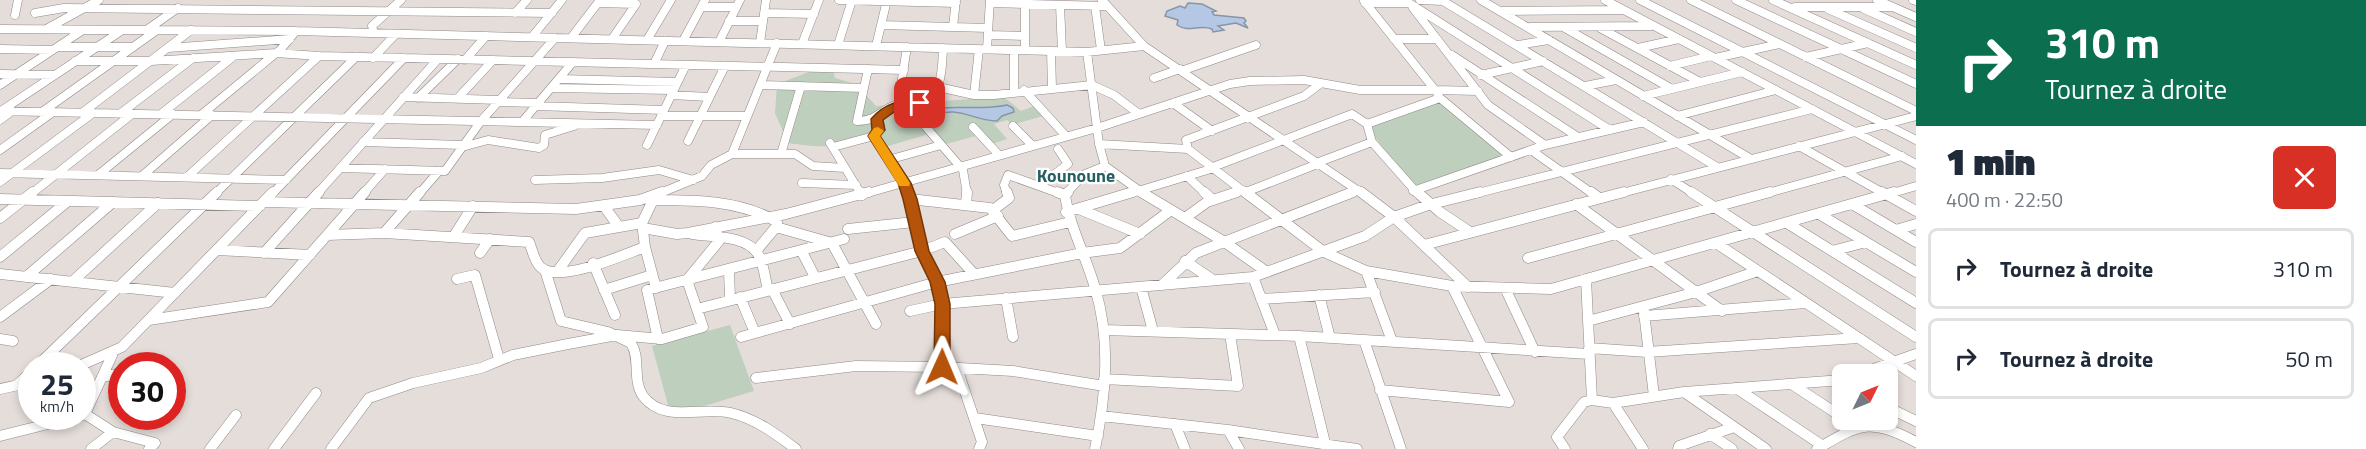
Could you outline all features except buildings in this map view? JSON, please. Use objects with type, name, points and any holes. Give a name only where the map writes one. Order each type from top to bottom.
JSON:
[{"type":"street","points":[[15,15],[18,0]]},
{"type":"street","points":[[64,8],[76,0]]},
{"type":"street","points":[[47,29],[99,0]]},
{"type":"street","points":[[128,8],[140,0]]},
{"type":"street","points":[[374,33],[372,26],[400,0]]},
{"type":"street","points":[[515,13],[527,0]]},
{"type":"street","points":[[532,37],[562,0]]},
{"type":"street","points":[[647,40],[671,0]]},
{"type":"street","points":[[719,42],[740,0]]},
{"type":"street","points":[[760,43],[766,0]]},
{"type":"street","points":[[802,44],[819,0]]},
{"type":"street","points":[[839,0],[956,1],[953,27]]},
{"type":"street","points":[[838,45],[852,0]]},
{"type":"street","points":[[1420,0],[1443,1],[1718,167]]},
{"type":"street","points":[[1481,0],[1751,159]]},
{"type":"street","points":[[1605,0],[1916,164]]},
{"type":"street","points":[[1640,0],[1916,140]]},
{"type":"street","points":[[1691,0],[1916,114]]},
{"type":"street","points":[[1736,0],[1916,84]]},
{"type":"street","points":[[1773,0],[1916,65]]},
{"type":"street","points":[[1877,0],[1916,16]]},
{"type":"street","points":[[876,46],[887,1]]},
{"type":"street","points":[[1364,2],[1409,1],[1610,130]]},
{"type":"street","points":[[1409,1],[1488,105],[1545,145]]},
{"type":"street","points":[[571,38],[599,2],[636,4],[612,39]]},
{"type":"street","points":[[974,95],[988,32],[990,2],[1101,4],[1144,46],[1319,163],[1394,217],[1468,286]]},
{"type":"street","points":[[1364,2],[1438,94],[1511,157]]},
{"type":"street","points":[[683,41],[704,3],[736,8]]},
{"type":"street","points":[[1025,4],[1025,50]]},
{"type":"street","points":[[1101,4],[1101,50]]},
{"type":"street","points":[[1060,5],[1062,51]]},
{"type":"street","points":[[1823,7],[1916,48]]},
{"type":"street","points":[[1859,7],[1916,32]]},
{"type":"street","points":[[1790,8],[1893,7]]},
{"type":"street","points":[[35,13],[64,8],[552,13]]},
{"type":"street","points":[[147,30],[178,8]]},
{"type":"street","points":[[1500,11],[1624,10]]},
{"type":"street","points":[[729,21],[814,14]]},
{"type":"street","points":[[881,25],[953,27],[1025,36]]},
{"type":"street","points":[[1527,27],[1654,26]]},
{"type":"street","points":[[1563,27],[1672,89]]},
{"type":"street","points":[[1598,27],[1700,82]]},
{"type":"street","points":[[0,29],[396,33],[1087,52],[1144,46]]},
{"type":"street","points":[[0,85],[84,30]]},
{"type":"street","points":[[0,111],[122,30]]},
{"type":"street","points":[[42,112],[157,30]]},
{"type":"street","points":[[82,112],[191,30]]},
{"type":"street","points":[[201,115],[276,53],[296,31]]},
{"type":"street","points":[[373,57],[396,33]]},
{"type":"street","points":[[418,98],[486,36]]},
{"type":"street","points":[[340,168],[445,171],[481,121],[555,38]]},
{"type":"street","points":[[168,48],[290,39]]},
{"type":"street","points":[[1394,39],[1437,39]]},
{"type":"street","points":[[1638,48],[1679,39]]},
{"type":"street","points":[[654,64],[664,40]]},
{"type":"street","points":[[1518,45],[1549,40]]},
{"type":"street","points":[[1806,57],[1868,43]]},
{"type":"street","points":[[732,154],[777,44]]},
{"type":"street","points":[[1670,66],[1780,44]]},
{"type":"street","points":[[1154,78],[1256,45]]},
{"type":"street","points":[[0,49],[133,47]]},
{"type":"street","points":[[898,104],[907,47]]},
{"type":"street","points":[[868,69],[857,121],[872,121],[898,104],[925,101],[933,96],[938,87],[943,48]]},
{"type":"street","points":[[1014,50],[1014,92]]},
{"type":"street","points":[[1051,51],[1052,88]]},
{"type":"street","points":[[1087,52],[1099,144],[1105,165],[1136,189],[1223,241],[1267,272]]},
{"type":"street","points":[[1448,52],[1578,137]]},
{"type":"street","points":[[75,61],[151,61],[276,53],[319,56],[904,70]]},
{"type":"street","points":[[161,114],[234,56]]},
{"type":"street","points":[[187,177],[319,56]]},
{"type":"street","points":[[51,352],[356,57]]},
{"type":"street","points":[[121,113],[192,58]]},
{"type":"street","points":[[96,359],[122,347],[404,58]]},
{"type":"street","points":[[1905,60],[1916,58]]},
{"type":"street","points":[[264,253],[438,59]]},
{"type":"street","points":[[457,99],[493,60]]},
{"type":"street","points":[[1467,78],[1544,61]]},
{"type":"street","points":[[522,122],[573,62]]},
{"type":"street","points":[[647,145],[686,65]]},
{"type":"street","points":[[688,141],[725,66]]},
{"type":"street","points":[[1643,96],[1742,72]]},
{"type":"street","points":[[0,74],[55,75]]},
{"type":"street","points":[[559,79],[677,82]]},
{"type":"street","points":[[551,271],[585,233],[643,225],[677,234],[772,217],[862,195],[1065,135],[1097,128],[1210,90],[1250,81],[1304,80],[1375,91],[1438,94],[1478,91]]},
{"type":"street","points":[[1585,86],[1616,80]]},
{"type":"street","points":[[1188,149],[1186,140],[1304,96],[1320,84]]},
{"type":"street","points":[[760,85],[864,88]]},
{"type":"street","points":[[938,87],[974,95],[1092,85],[1109,92],[1139,114]]},
{"type":"street","points":[[781,154],[801,86]]},
{"type":"street","points":[[551,88],[672,93],[709,97]]},
{"type":"street","points":[[1024,90],[1065,135]]},
{"type":"street","points":[[1677,116],[1776,90]]},
{"type":"street","points":[[1367,124],[1438,94]]},
{"type":"street","points":[[403,98],[498,101],[700,116],[747,116]]},
{"type":"street","points":[[1173,103],[1212,131]]},
{"type":"street","points":[[910,311],[942,304],[1252,277],[1365,236],[1394,217],[1428,205],[1812,109]]},
{"type":"street","points":[[0,111],[657,125]]},
{"type":"street","points":[[0,120],[12,111]]},
{"type":"street","points":[[0,150],[53,112]]},
{"type":"street","points":[[0,182],[93,113]]},
{"type":"street","points":[[0,218],[132,114]]},
{"type":"street","points":[[98,175],[173,114]]},
{"type":"street","points":[[1066,212],[1136,189],[1213,168],[1352,114],[1367,124],[1372,142],[1413,191],[1428,205],[1470,232]]},
{"type":"street","points":[[1424,245],[1916,114]]},
{"type":"street","points":[[142,176],[212,115]]},
{"type":"street","points":[[862,195],[831,145],[874,136],[879,130],[877,119]]},
{"type":"street","points":[[1413,191],[1545,145],[1644,122]]},
{"type":"street","points":[[363,142],[463,146],[488,140],[539,148],[544,145],[545,135],[584,123]]},
{"type":"street","points":[[1013,126],[1032,146]]},
{"type":"street","points":[[926,127],[964,173],[967,190],[966,205]]},
{"type":"street","points":[[973,127],[999,155]]},
{"type":"street","points":[[874,136],[904,183],[922,251],[937,282],[942,304],[942,367]]},
{"type":"street","points":[[1185,218],[1213,200],[1244,191],[1372,142]]},
{"type":"street","points":[[1099,144],[1188,149],[1324,252],[1366,271],[1452,286],[1551,289],[1916,186]]},
{"type":"street","points":[[888,160],[941,145]]},
{"type":"street","points":[[1799,146],[1916,211]]},
{"type":"street","points":[[1039,186],[1068,164],[1058,149]]},
{"type":"street","points":[[1531,150],[1599,198]]},
{"type":"street","points":[[0,200],[204,204],[356,202],[576,209],[655,197],[702,176],[717,160],[732,154],[795,154],[813,166],[845,168]]},
{"type":"street","points":[[1528,258],[1902,156]]},
{"type":"street","points":[[1095,449],[1104,382],[1104,330],[1096,291],[1066,212],[1065,195],[1083,175],[1105,165]]},
{"type":"street","points":[[149,320],[268,303],[385,170]]},
{"type":"street","points":[[535,180],[602,178],[666,170],[693,180]]},
{"type":"street","points":[[384,233],[439,171]]},
{"type":"street","points":[[0,173],[286,180]]},
{"type":"street","points":[[955,234],[995,213],[1009,198],[1004,185],[1008,175],[1065,195]]},
{"type":"street","points":[[1187,176],[1213,200]]},
{"type":"street","points":[[1671,179],[1916,337]]},
{"type":"street","points":[[802,183],[856,185]]},
{"type":"street","points":[[1162,285],[1196,253],[1358,190]]},
{"type":"street","points":[[655,197],[754,210],[772,217],[777,222],[776,227],[756,251]]},
{"type":"street","points":[[655,197],[643,225],[645,247],[656,288]]},
{"type":"street","points":[[910,199],[966,205],[995,213],[1012,236],[1070,222]]},
{"type":"street","points":[[0,257],[68,201]]},
{"type":"street","points":[[26,277],[112,202]]},
{"type":"street","points":[[73,282],[158,203]]},
{"type":"street","points":[[1575,204],[1722,311]]},
{"type":"street","points":[[1852,204],[1916,242]]},
{"type":"street","points":[[454,236],[473,206]]},
{"type":"street","points":[[604,206],[619,227]]},
{"type":"street","points":[[1079,208],[1140,234]]},
{"type":"street","points":[[741,337],[937,282],[1082,253],[1120,248],[1171,210]]},
{"type":"street","points":[[1819,214],[1916,272]]},
{"type":"street","points":[[848,229],[914,222]]},
{"type":"street","points":[[1787,223],[1916,303]]},
{"type":"street","points":[[1896,230],[1916,224]]},
{"type":"street","points":[[687,280],[719,241],[715,227]]},
{"type":"street","points":[[776,227],[832,243],[876,324]]},
{"type":"street","points":[[327,235],[384,233],[529,242],[539,266],[564,273],[645,247]]},
{"type":"street","points":[[688,233],[752,247],[759,255],[770,289],[790,324]]},
{"type":"street","points":[[480,253],[490,238]]},
{"type":"street","points":[[658,339],[647,290],[843,240]]},
{"type":"street","points":[[697,309],[922,251],[945,242],[974,274]]},
{"type":"street","points":[[1832,251],[1866,242]]},
{"type":"street","points":[[1716,243],[1916,376]]},
{"type":"street","points":[[216,250],[310,255]]},
{"type":"street","points":[[801,250],[815,277]]},
{"type":"street","points":[[1185,261],[1213,280]]},
{"type":"street","points":[[593,263],[615,315]]},
{"type":"street","points":[[729,269],[735,299],[755,333]]},
{"type":"street","points":[[551,271],[561,321],[617,335],[658,339],[703,327],[687,280]]},
{"type":"street","points":[[1366,271],[1392,341]]},
{"type":"street","points":[[1588,321],[1644,311],[1758,271]]},
{"type":"street","points":[[0,274],[175,292]]},
{"type":"street","points":[[604,290],[652,274]]},
{"type":"street","points":[[457,279],[476,275],[498,359]]},
{"type":"street","points":[[1252,277],[1275,335]]},
{"type":"street","points":[[0,317],[51,279]]},
{"type":"street","points":[[1586,279],[1592,400]]},
{"type":"street","points":[[1380,390],[1509,402],[1452,286]]},
{"type":"street","points":[[1141,287],[1153,331]]},
{"type":"street","points":[[1505,288],[1535,352]]},
{"type":"street","points":[[1261,299],[1375,292]]},
{"type":"street","points":[[1319,296],[1330,338]]},
{"type":"street","points":[[1006,298],[1013,336]]},
{"type":"street","points":[[1644,311],[1722,311],[1806,303]]},
{"type":"street","points":[[1644,311],[1647,352],[1654,396]]},
{"type":"street","points":[[1104,330],[1299,336],[1535,352],[1647,352],[1859,338]]},
{"type":"street","points":[[756,378],[856,366],[942,367],[1013,371],[1104,382],[1238,386],[1230,334]]},
{"type":"street","points":[[331,449],[369,398],[413,383],[481,368],[498,359],[617,335],[631,344],[638,356],[635,375],[639,390],[650,403],[663,411],[709,409],[735,411],[776,433],[796,449]]},
{"type":"street","points":[[1299,336],[1324,443]]},
{"type":"street","points":[[0,339],[13,341]]},
{"type":"street","points":[[1364,340],[1401,449]]},
{"type":"street","points":[[96,388],[114,351]]},
{"type":"street","points":[[1888,364],[1916,354]]},
{"type":"street","points":[[957,368],[982,442],[979,449]]},
{"type":"street","points":[[102,377],[108,376]]},
{"type":"street","points":[[1565,449],[1557,437],[1584,402],[1592,400],[1613,403],[1684,392],[1832,383]]},
{"type":"street","points":[[1793,385],[1832,410]]},
{"type":"street","points":[[0,389],[16,386]]},
{"type":"street","points":[[1736,388],[1820,447],[1842,430]]},
{"type":"street","points":[[1684,392],[1766,449]]},
{"type":"street","points":[[274,449],[316,393]]},
{"type":"street","points":[[1613,403],[1643,449]]},
{"type":"street","points":[[1898,411],[1913,417]]},
{"type":"street","points":[[210,449],[236,415]]},
{"type":"street","points":[[1101,417],[1228,430],[1357,449]]},
{"type":"street","points":[[975,418],[1098,436]]},
{"type":"street","points":[[96,423],[113,432],[155,443],[149,449]]},
{"type":"street","points":[[1175,424],[1185,449]]},
{"type":"street","points":[[1678,449],[1679,446],[1734,427]]},
{"type":"street","points":[[0,436],[23,430]]},
{"type":"street","points":[[1228,430],[1239,449]]},
{"type":"street","points":[[1891,430],[1916,442]]},
{"type":"street","points":[[91,449],[113,432]]},
{"type":"street","points":[[1710,434],[1732,449]]},
{"type":"green space","points":[[814,70],[833,70],[835,78],[856,84],[876,106],[971,99],[1000,94],[1021,111],[1034,106],[1043,116],[1012,125],[1007,120],[994,124],[1007,139],[992,144],[983,134],[939,146],[929,134],[885,147],[877,133],[833,146],[802,145],[788,143],[775,113],[777,84]],"holes":[[[1005,105],[1011,114],[1002,116],[996,121],[951,112],[934,117],[937,107],[978,109]]]},
{"type":"green space","points":[[1439,101],[1505,156],[1415,189],[1367,127]]},
{"type":"green space","points":[[730,325],[754,391],[671,416],[652,346]]},
{"type":"water","points":[[1188,3],[1202,4],[1216,11],[1212,12],[1214,15],[1244,18],[1246,21],[1244,23],[1248,28],[1236,23],[1218,26],[1224,30],[1213,32],[1212,29],[1203,27],[1181,27],[1177,25],[1178,20],[1165,16],[1167,11],[1180,6],[1185,8]]},
{"type":"water","points":[[1007,105],[1013,108],[1014,112],[1002,116],[997,121],[953,112],[933,116],[920,114],[922,110],[933,108]]},
{"type":"slow traffic","points":[[878,131],[874,136],[904,183]]},
{"type":"district","name":"Kounoune","points":[[1076,176]]},
{"type":"route","points":[[920,103],[898,104],[888,110],[877,119],[879,130],[874,136],[904,183],[922,251],[937,282],[942,304],[942,367]]}]
